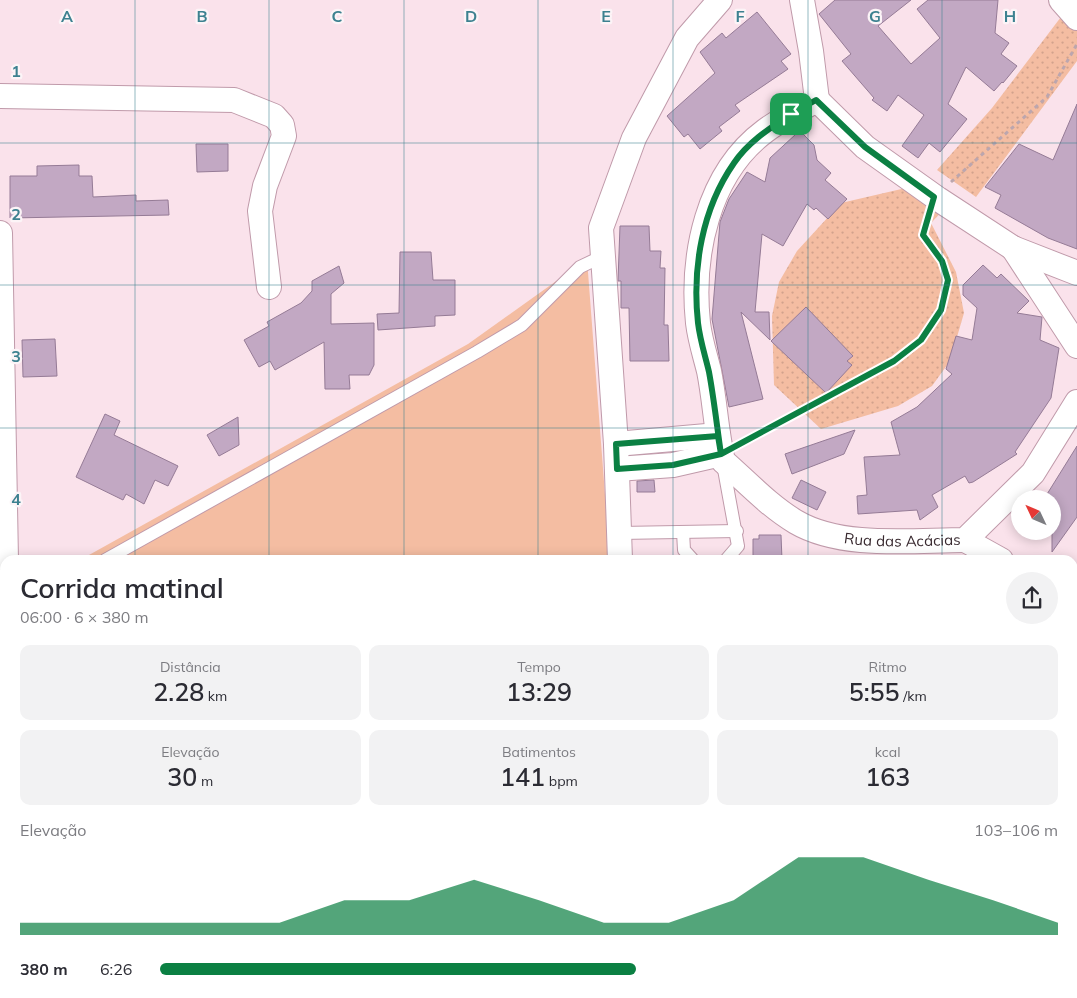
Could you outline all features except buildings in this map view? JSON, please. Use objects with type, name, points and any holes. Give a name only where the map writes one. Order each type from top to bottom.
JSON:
[{"type":"street","points":[[620,555],[616,444],[600,228],[634,138],[687,38],[720,0]]},
{"type":"street","points":[[802,0],[811,51],[816,100],[865,147],[934,197],[1013,248],[1077,273]]},
{"type":"street","points":[[1061,0],[1077,18]]},
{"type":"street","points":[[0,96],[234,100],[274,116],[282,125],[284,136],[265,186],[260,211],[269,287]]},
{"type":"street","points":[[721,450],[709,372],[698,324],[696,282],[700,241],[721,185],[734,162],[763,132],[816,100]]},
{"type":"street","points":[[0,233],[6,555]]},
{"type":"street","points":[[1013,248],[1077,346]]},
{"type":"street","name":"Rua das Acácias","points":[[721,450],[774,506],[796,522],[815,531],[875,540],[965,540],[1033,473],[1077,402]]},
{"type":"street","points":[[616,444],[721,450]]},
{"type":"street","points":[[617,469],[673,465],[721,450]]},
{"type":"street","points":[[965,540],[992,555]]},
{"type":"lane","points":[[114,555],[522,325],[580,266],[601,257]]},
{"type":"lane","points":[[721,450],[737,531],[738,546],[730,555]]},
{"type":"lane","points":[[620,533],[737,531]]},
{"type":"lane","points":[[683,532],[684,550],[688,555]]},
{"type":"path","points":[[721,450],[894,361],[921,340],[941,310],[948,280],[942,261],[923,235],[934,197],[1047,97],[1077,44]]},
{"type":"shaded area","points":[[1067,9],[1077,21],[1077,61],[976,197],[937,170],[992,108]]},
{"type":"shaded area","points":[[923,184],[950,203],[931,223],[956,272],[964,313],[950,361],[932,386],[898,406],[821,429],[774,385],[772,316],[779,282],[797,251],[841,203]]},
{"type":"shaded area","points":[[587,259],[610,555],[89,555],[468,344]]},
{"type":"route","points":[[791,114],[763,132],[734,162],[710,210],[700,241],[696,282],[698,324],[709,372],[721,454],[694,462],[648,468],[617,469],[616,444],[718,436],[721,454],[894,361],[921,340],[941,310],[948,280],[942,261],[923,235],[934,197],[865,147],[816,100],[791,114]]}]
